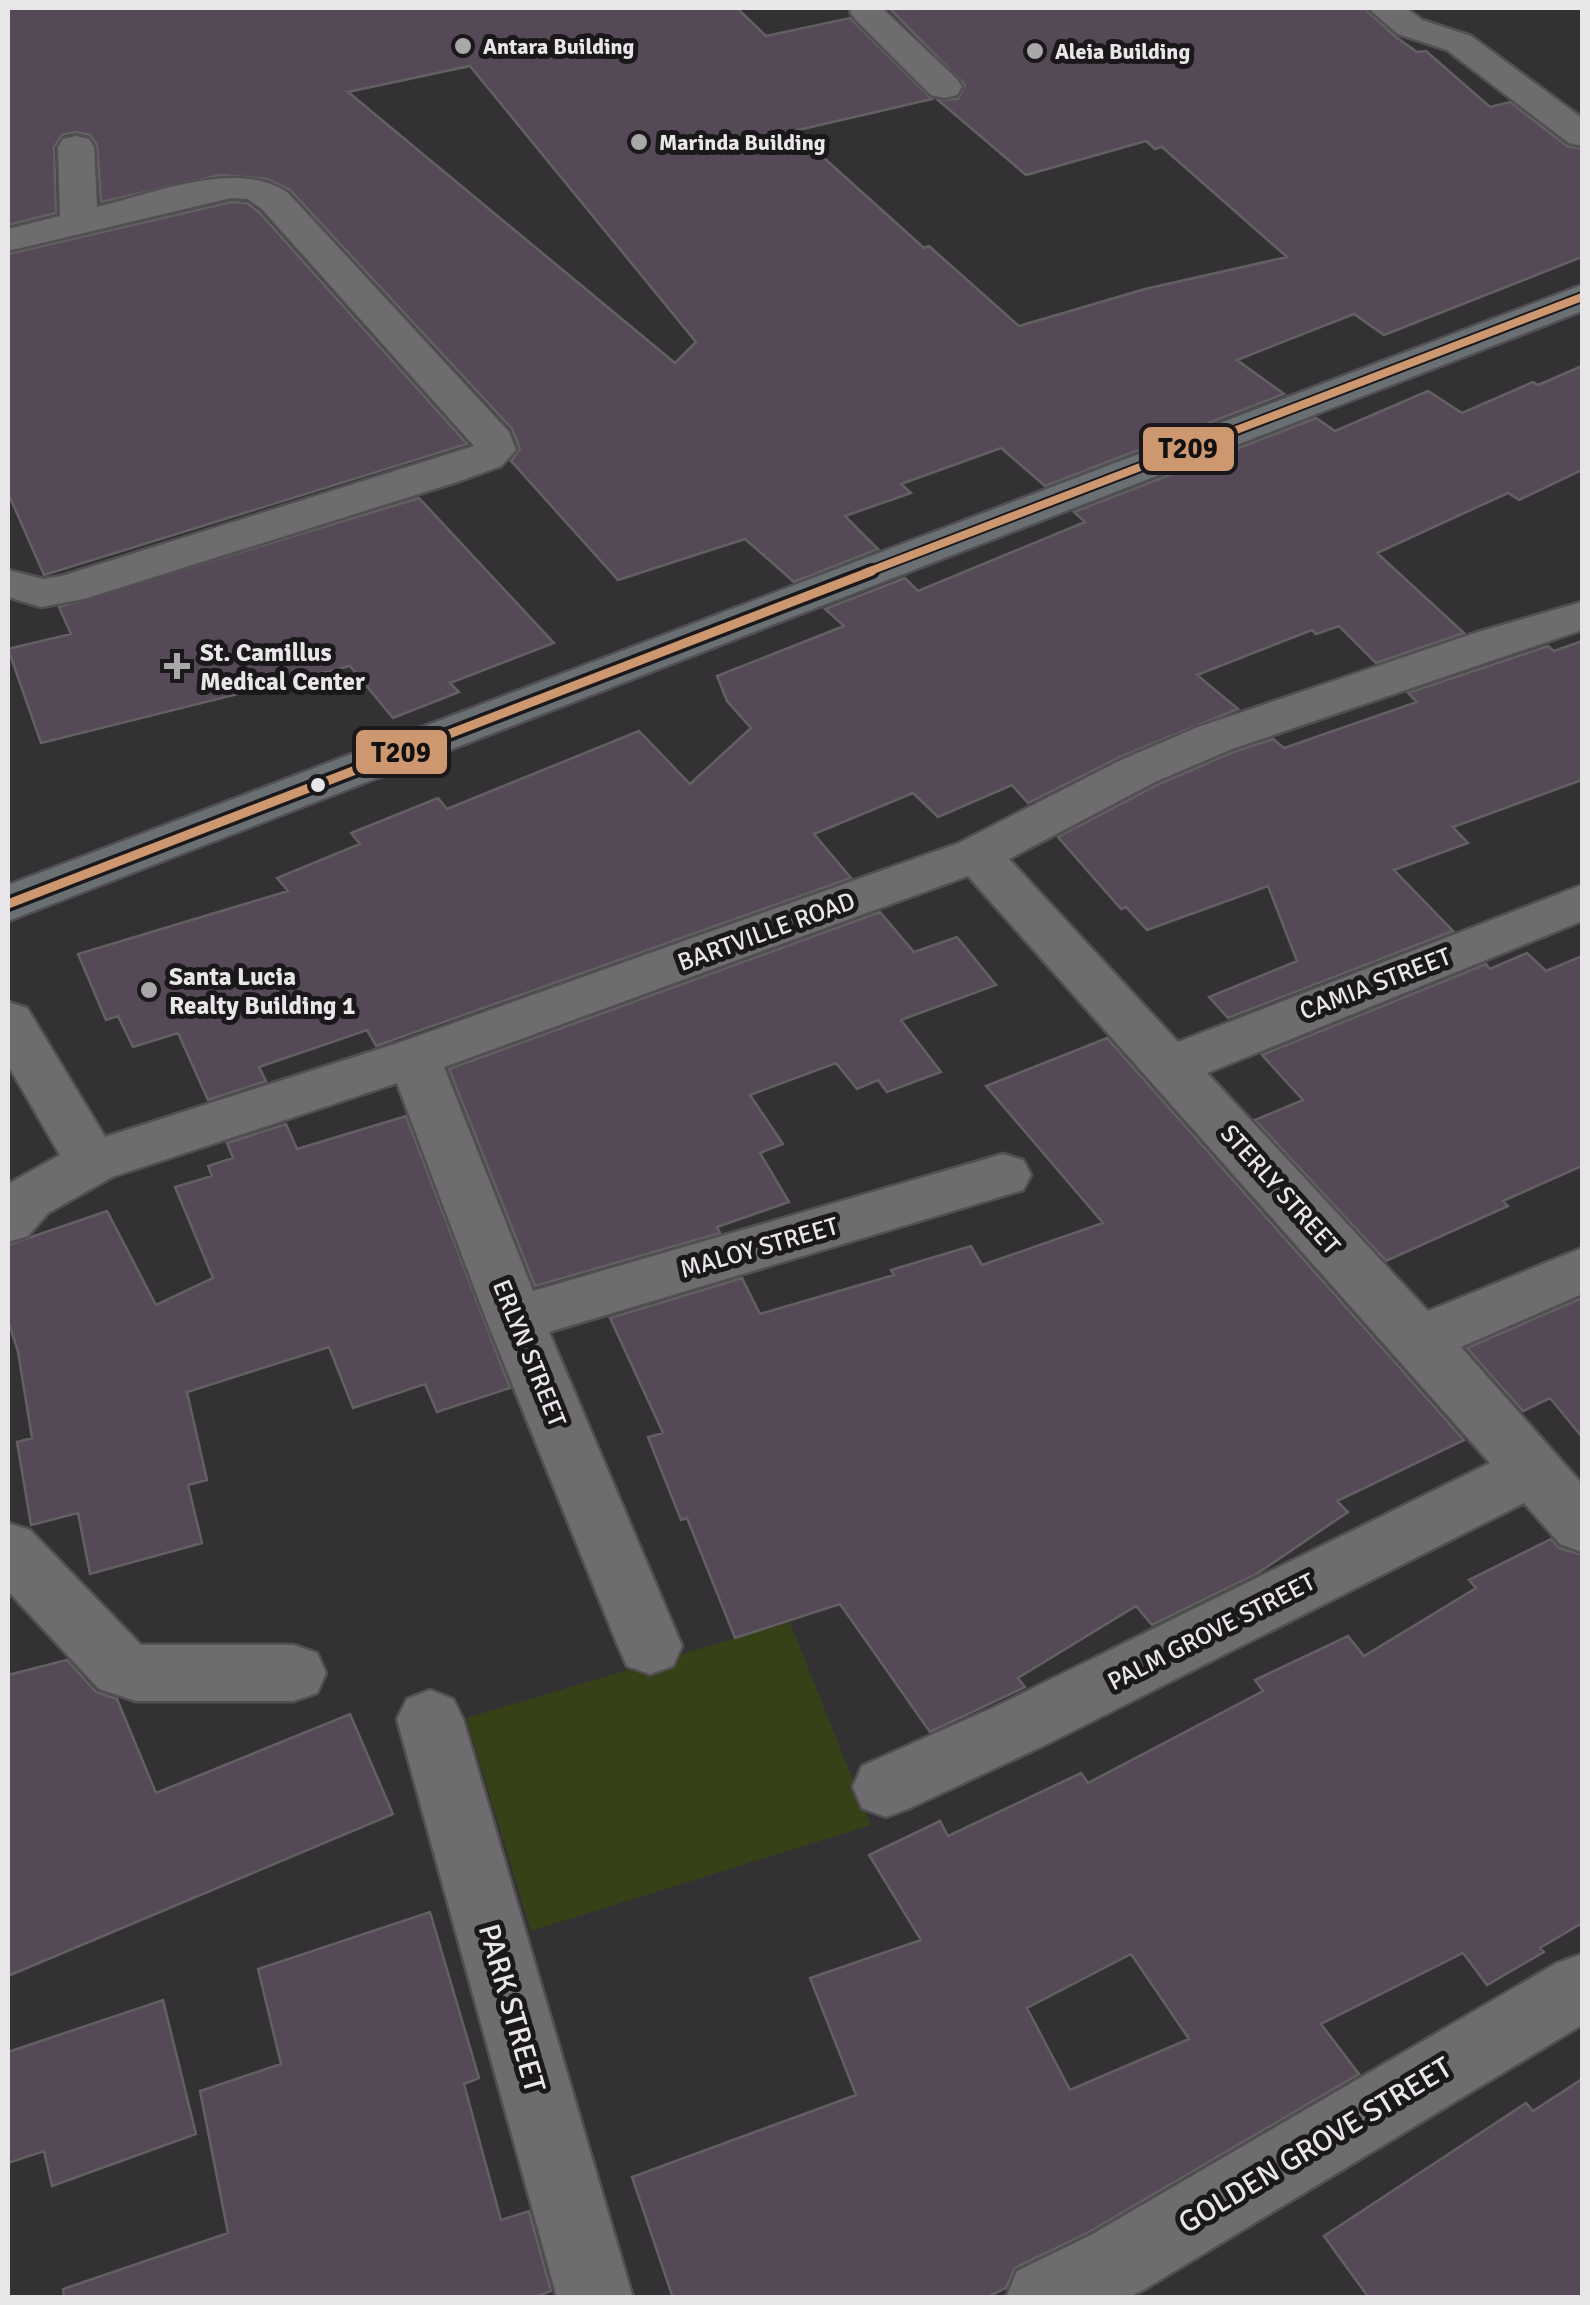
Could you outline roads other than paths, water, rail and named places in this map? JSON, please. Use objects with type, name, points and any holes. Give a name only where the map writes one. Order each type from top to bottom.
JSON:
[{"type":"main road","points":[[8,904],[1582,297]]},
{"type":"street","points":[[870,8],[867,12],[944,87]]},
{"type":"street","points":[[1385,8],[1410,27],[1459,43],[1582,136]]},
{"type":"street","points":[[1441,8],[1451,18],[1459,43]]},
{"type":"street","points":[[76,147],[80,224]]},
{"type":"street","points":[[8,240],[231,187],[258,189],[275,202],[494,441],[495,450],[486,458],[445,472],[68,589],[41,593],[8,583]]},
{"type":"street","name":"BARTVILLE ROAD","points":[[8,1221],[28,1198],[92,1162],[414,1058],[977,855],[1138,771],[1215,738],[1494,642],[1582,616]]},
{"type":"street","name":"STERLY STREET","points":[[977,855],[1582,1526]]},
{"type":"street","name":"CAMIA STREET","points":[[1168,1066],[1582,902]]},
{"type":"street","points":[[8,1021],[92,1162]]},
{"type":"street","name":"ERLYN STREET","points":[[414,1058],[515,1319],[650,1646]]},
{"type":"street","name":"MALOY STREET","points":[[515,1319],[1003,1176]]},
{"type":"street","points":[[1418,1340],[1582,1270]]},
{"type":"street","name":"PALM GROVE STREET","points":[[886,1787],[1024,1724],[1533,1470]]},
{"type":"street","points":[[8,1550],[122,1669],[136,1673],[294,1673]]},
{"type":"street","name":"PARK STREET","points":[[430,1720],[595,2298]]},
{"type":"street","name":"GOLDEN GROVE STREET","points":[[1044,2298],[1118,2262],[1582,1987]]},
{"type":"place","name":"Antara Building","points":[[463,46]]},
{"type":"place","name":"Aleia Building","points":[[1035,51]]},
{"type":"place","name":"Marinda Building","points":[[639,142]]},
{"type":"place","name":"St. Camillus Medical Center","points":[[177,666]]},
{"type":"place","name":"Santa Lucia Realty Building 1","points":[[149,990]]}]
